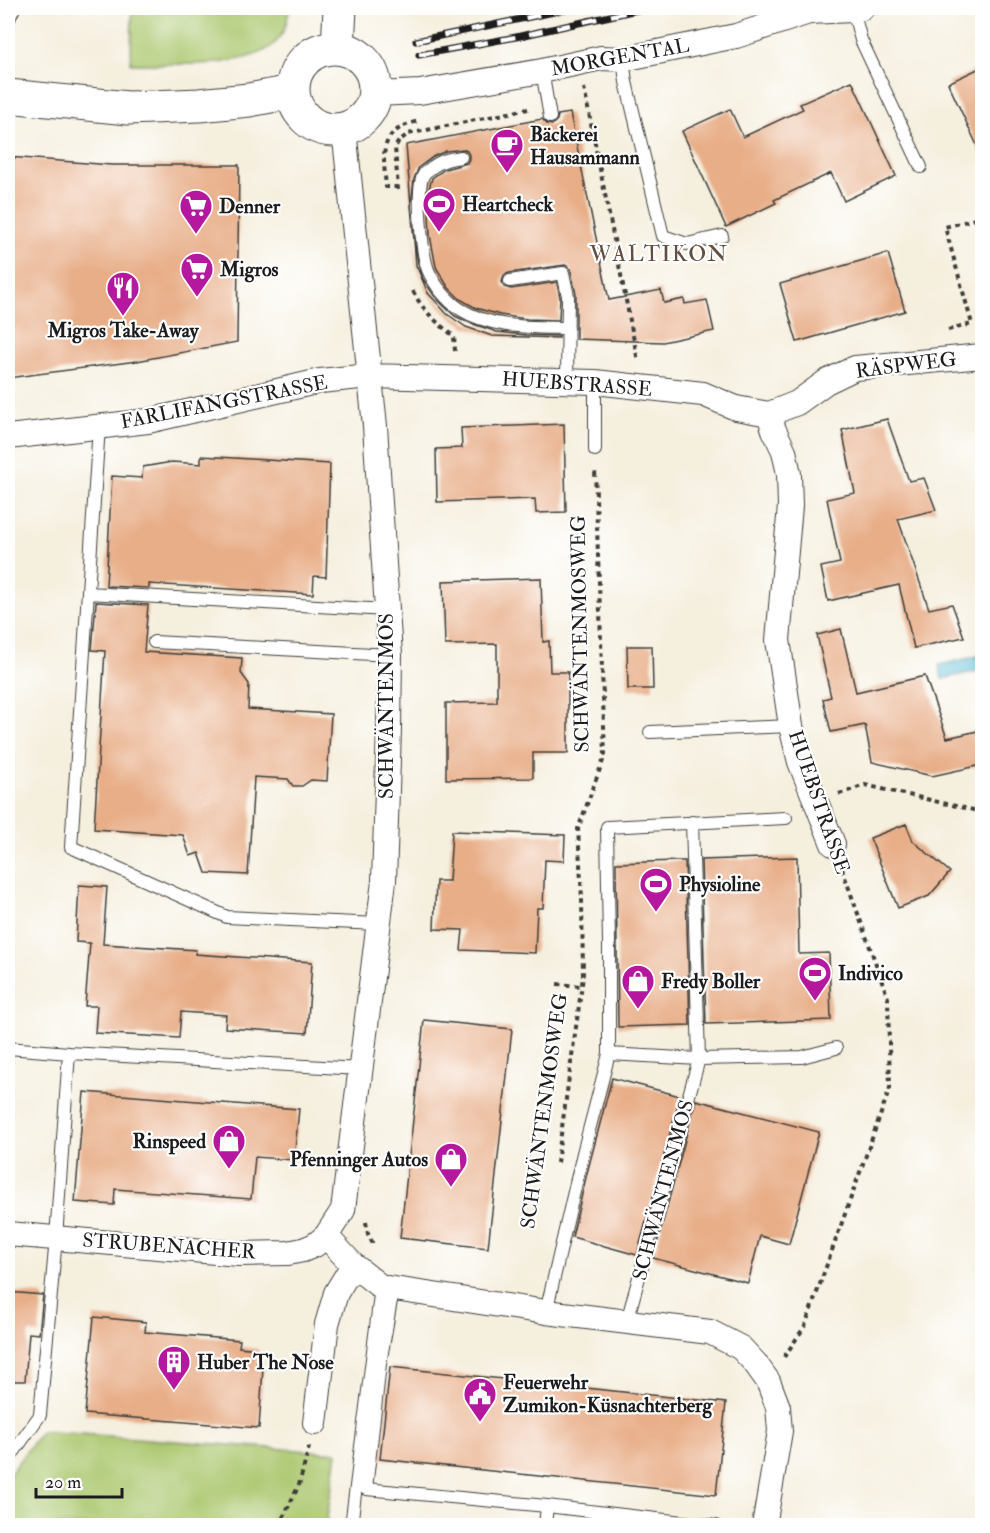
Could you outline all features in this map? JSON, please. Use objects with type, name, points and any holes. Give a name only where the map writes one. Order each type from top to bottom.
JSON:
[{"type":"street","points":[[338,47],[340,8]]},
{"type":"street","name":"MORGENTAL","points":[[376,94],[420,92],[542,71],[601,58],[622,59],[736,36],[809,12],[857,9]]},
{"type":"street","points":[[338,47],[351,50],[371,68],[376,94],[372,106],[356,124],[344,129],[330,130],[316,126],[304,118],[296,106],[292,92],[294,77],[300,64],[311,54],[324,48],[338,47]]},
{"type":"street","points":[[8,96],[128,108],[199,105],[249,100],[292,92]]},
{"type":"street","name":"SCHWÄNTENMOS","points":[[326,1236],[343,1210],[347,1183],[384,881],[389,740],[390,655],[375,426],[344,129]]},
{"type":"street","name":"RÄSPWEG","points":[[769,414],[797,403],[826,382],[855,368],[982,356]]},
{"type":"street","name":"HUEBSTRASSE","points":[[370,376],[595,382],[703,394],[736,408],[769,414],[784,451],[789,474],[790,506],[778,640],[791,726],[800,762],[833,844]]},
{"type":"street","name":"FARLIFANGSTRASSE","points":[[8,437],[148,421],[320,381],[370,376]]},
{"type":"street","name":"STRUBENACHER","points":[[8,1234],[239,1254],[288,1253],[303,1250],[315,1245],[326,1236]]},
{"type":"street","points":[[326,1236],[353,1265],[387,1288],[546,1312],[710,1332],[741,1348],[768,1381],[778,1407],[780,1431],[764,1526]]},
{"type":"street","points":[[315,1423],[327,1324],[336,1293],[353,1265]]},
{"type":"lane","points":[[8,21],[14,8]]},
{"type":"lane","points":[[857,9],[861,40],[921,167]]},
{"type":"lane","points":[[622,59],[627,89],[663,236],[687,244],[722,236]]},
{"type":"lane","points":[[542,71],[550,117]]},
{"type":"lane","points":[[461,157],[441,160],[424,174],[419,192],[423,248],[428,270],[441,291],[458,309],[480,319],[511,326],[568,328]]},
{"type":"lane","points":[[510,281],[563,273],[568,296],[567,381]]},
{"type":"lane","points":[[595,382],[595,450]]},
{"type":"lane","points":[[99,426],[71,847],[227,917],[378,924]]},
{"type":"lane","points":[[88,593],[387,610]]},
{"type":"lane","points":[[154,642],[390,655]]},
{"type":"lane","points":[[650,732],[791,726]]},
{"type":"lane","points":[[546,1312],[609,1054],[606,827],[786,818]]},
{"type":"lane","name":"SCHWÄNTENMOS","points":[[627,1321],[699,1059],[692,822]]},
{"type":"lane","points":[[609,1054],[699,1059],[802,1057],[836,1047]]},
{"type":"lane","points":[[8,1048],[360,1069]]},
{"type":"lane","points":[[8,1460],[40,1415],[56,1238],[69,1053]]},
{"type":"lane","points":[[387,1288],[366,1488],[716,1526]]},
{"type":"lane","points":[[351,1526],[387,1288]]},
{"type":"lane","points":[[545,1526],[547,1506]]},
{"type":"path","points":[[582,80],[640,370]]},
{"type":"path","points":[[398,187],[386,187],[383,158],[386,144],[401,126],[427,118],[429,130]]},
{"type":"path","points":[[378,172],[384,172]]},
{"type":"path","points":[[942,332],[972,324],[945,227],[982,217]]},
{"type":"path","name":"SCHWÄNTENMOSWEG","points":[[557,1167],[583,977],[578,829],[605,755],[595,450]]},
{"type":"path","points":[[865,785],[982,812]]},
{"type":"path","name":"HUEBSTRASSE","points":[[768,1381],[805,1326],[890,1088],[888,998],[833,844]]},
{"type":"path","points":[[557,984],[581,986]]},
{"type":"path","points":[[279,1526],[299,1485],[315,1423]]},
{"type":"green space","points":[[132,8],[289,8],[287,21],[276,42],[264,51],[249,57],[212,63],[131,64]]},
{"type":"green space","points":[[41,1431],[337,1453],[326,1525],[8,1525],[9,1475]]},
{"type":"water","points":[[982,655],[982,670],[942,679],[939,665]]},
{"type":"building","points":[[982,67],[982,156],[948,83]]},
{"type":"building","points":[[852,81],[896,176],[844,201],[831,173],[774,200],[776,203],[726,227],[682,131],[730,109],[743,137],[803,109],[800,104]]},
{"type":"building","points":[[570,113],[609,300],[661,290],[664,303],[684,299],[685,304],[707,300],[714,331],[663,342],[576,339],[576,294],[571,271],[565,265],[509,273],[504,275],[502,282],[504,287],[511,289],[557,282],[560,297],[559,320],[500,315],[476,308],[460,299],[448,287],[436,267],[430,235],[428,193],[432,178],[445,169],[467,163],[469,155],[463,149],[446,151],[434,156],[419,167],[414,179],[411,206],[406,145],[542,119],[552,125],[558,115]]},
{"type":"building","points":[[8,157],[112,165],[239,165],[237,342],[137,361],[8,378]]},
{"type":"building","points":[[412,212],[418,263],[423,279],[435,297],[455,316],[497,332],[559,336],[559,338],[492,336],[466,327],[447,314],[428,293],[416,265]]},
{"type":"building","points":[[888,253],[905,311],[797,342],[780,284]]},
{"type":"building","points":[[887,419],[909,481],[924,478],[936,510],[898,519],[929,609],[952,604],[964,637],[914,648],[899,585],[828,601],[821,567],[840,563],[827,499],[855,493],[842,430]]},
{"type":"building","points":[[564,424],[566,512],[536,513],[535,499],[437,502],[436,449],[462,448],[461,428]]},
{"type":"building","points":[[201,456],[330,464],[326,577],[314,576],[313,594],[149,584],[149,588],[106,586],[112,476],[142,478],[143,467],[172,462],[201,464]]},
{"type":"building","points":[[541,578],[543,642],[549,641],[550,672],[568,672],[568,753],[533,753],[533,778],[446,779],[446,703],[497,702],[497,644],[445,645],[443,581]]},
{"type":"building","points":[[96,602],[148,605],[144,652],[242,658],[241,673],[249,684],[248,709],[331,714],[327,781],[311,780],[302,786],[293,786],[288,779],[254,777],[248,875],[206,873],[199,853],[190,856],[183,835],[94,829],[105,651],[92,650]]},
{"type":"building","points":[[841,629],[856,692],[925,676],[947,738],[982,730],[982,765],[932,776],[872,762],[865,725],[831,732],[823,699],[831,697],[817,635]]},
{"type":"building","points":[[627,646],[652,646],[653,689],[628,689]]},
{"type":"building","points":[[906,824],[913,841],[950,872],[929,896],[898,908],[870,838]]},
{"type":"building","points":[[452,831],[565,835],[564,861],[545,860],[543,908],[537,908],[535,953],[461,950],[463,930],[434,929],[436,881],[449,881]]},
{"type":"building","points":[[797,857],[799,954],[829,953],[831,1020],[706,1024],[701,860]]},
{"type":"building","points":[[685,861],[690,1025],[618,1027],[616,863]]},
{"type":"building","points":[[79,885],[107,887],[103,944],[196,950],[195,954],[312,962],[307,1033],[225,1028],[226,1015],[181,1012],[179,1038],[95,1033],[97,1006],[85,1006],[90,943],[76,942]]},
{"type":"building","points":[[424,1020],[512,1029],[488,1248],[400,1238]]},
{"type":"building","points":[[612,1078],[680,1096],[637,1255],[572,1237]]},
{"type":"building","points":[[84,1092],[299,1109],[294,1160],[255,1157],[251,1199],[115,1189],[114,1205],[75,1202]]},
{"type":"building","points":[[696,1100],[819,1132],[789,1244],[760,1236],[748,1283],[653,1258]]},
{"type":"building","points":[[8,1292],[43,1295],[39,1334],[29,1333],[25,1381],[8,1381]]},
{"type":"building","name":"Huber The Nose","points":[[94,1317],[146,1322],[145,1332],[240,1340],[239,1347],[258,1349],[256,1367],[263,1368],[259,1428],[85,1414]]},
{"type":"building","points":[[390,1367],[726,1403],[716,1495],[380,1459]]},
{"type":"railway","points":[[416,41],[573,8]]},
{"type":"railway","points":[[419,55],[516,37],[646,8]]},
{"type":"place","name":"Bäckerei Hausammann","points":[[507,174]]},
{"type":"place","name":"Heartcheck","points":[[439,233]]},
{"type":"place","name":"Denner","points":[[196,235]]},
{"type":"place","name":"Migros","points":[[197,298]]},
{"type":"place","name":"Migros Take-Away","points":[[123,317]]},
{"type":"place","name":"Physioline","points":[[656,913]]},
{"type":"place","name":"Indivico","points":[[815,1002]]},
{"type":"place","name":"Fredy Boller","points":[[638,1010]]},
{"type":"place","name":"Rinspeed","points":[[229,1170]]},
{"type":"place","name":"Pfenninger Autos","points":[[451,1188]]},
{"type":"place","name":"Huber The Nose","points":[[174,1391]]},
{"type":"place","name":"Feuerwehr Zumikon-Küsnachterberg","points":[[480,1423]]},
{"type":"district","name":"WALTIKON","points":[[659,254]]}]
